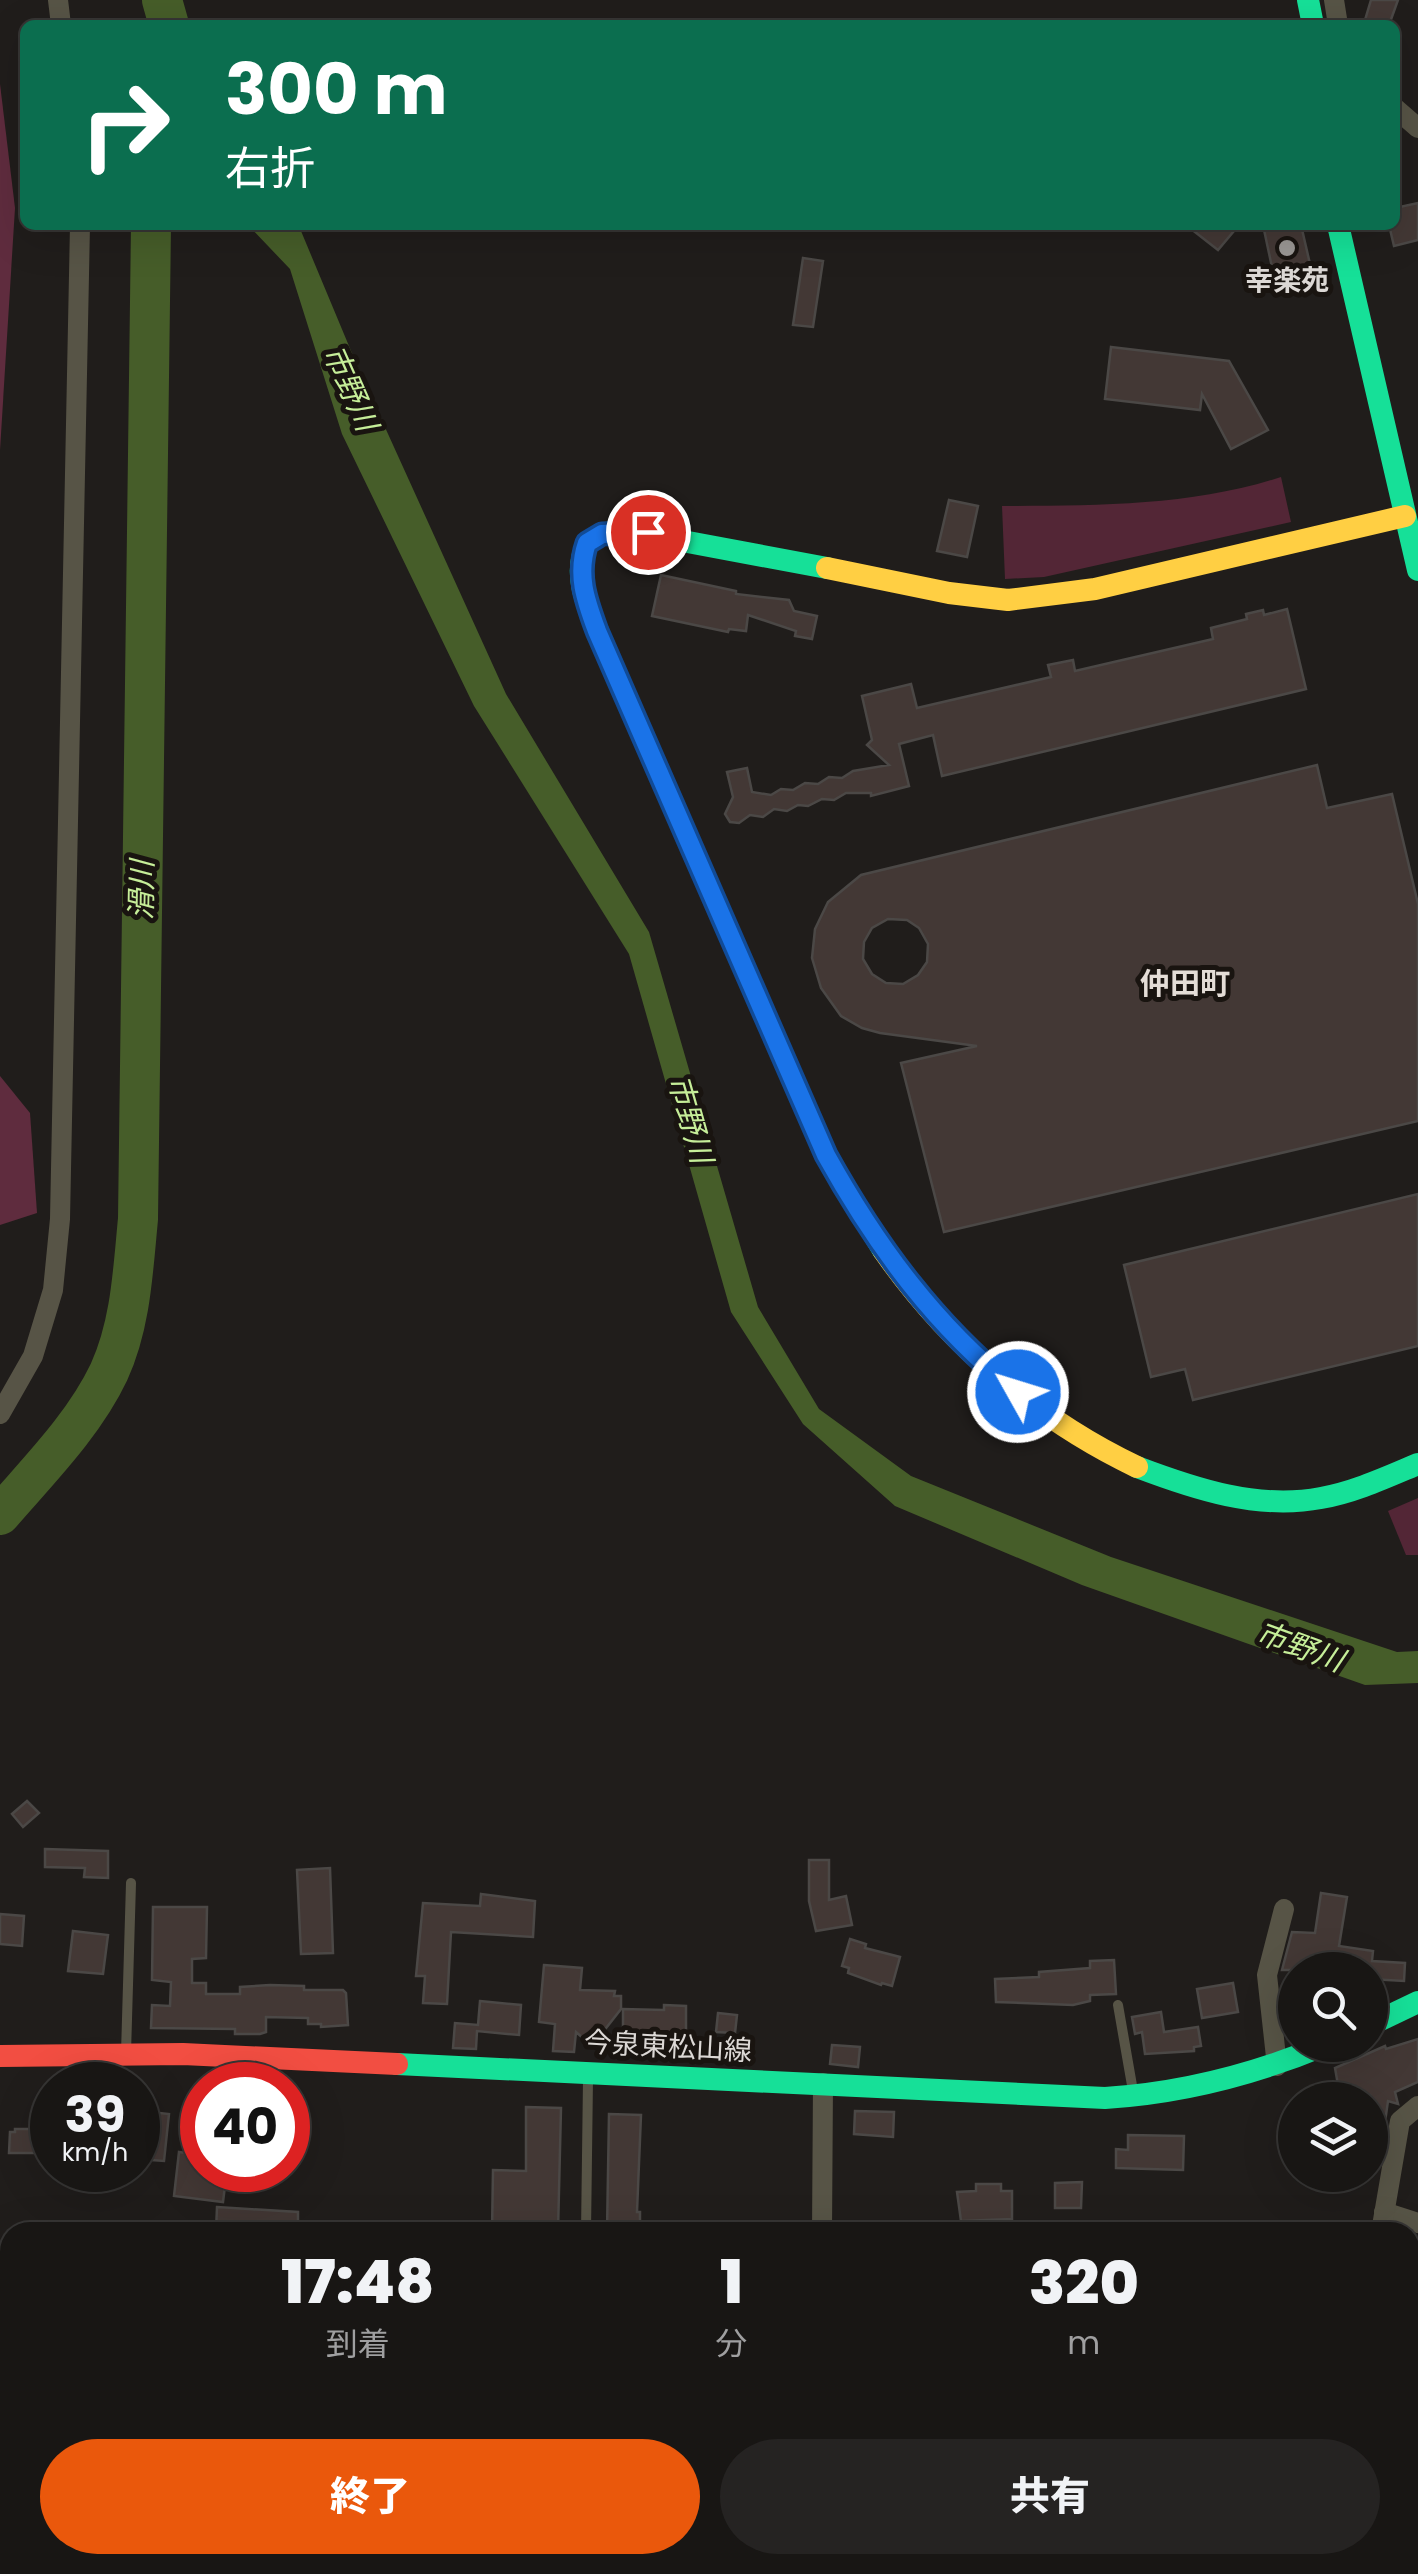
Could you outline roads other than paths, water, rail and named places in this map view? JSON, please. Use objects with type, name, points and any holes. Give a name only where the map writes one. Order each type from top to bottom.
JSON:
[{"type":"main road","points":[[1339,230],[1418,570]]},
{"type":"main road","points":[[1361,230],[1418,478]]},
{"type":"main road","points":[[1405,516],[1094,589],[1033,599],[949,593],[648,532],[620,531],[594,537],[587,543],[580,567],[597,631],[826,1155],[861,1218],[900,1273],[942,1322],[978,1360],[1052,1416],[1139,1468],[1182,1486],[1225,1497],[1270,1502],[1313,1500],[1356,1489],[1418,1464]]},
{"type":"main road","points":[[1388,2016],[1418,2002]]},
{"type":"main road","name":"今泉東松山線","points":[[0,2056],[126,2054],[1105,2098],[1210,2087],[1286,2062]]},
{"type":"street","points":[[0,1414],[33,1356],[53,1290],[60,1218],[80,230]]},
{"type":"street","points":[[1277,2066],[1267,1975],[1284,1909]]},
{"type":"street","points":[[822,2222],[823,2083]]},
{"type":"street","points":[[1382,2222],[1400,2121],[1418,2106]]},
{"type":"lane","points":[[126,2054],[131,1883]]},
{"type":"lane","points":[[1118,2005],[1134,2097]]},
{"type":"lane","points":[[586,2222],[588,2072]]},
{"type":"water","points":[[253,230],[301,231],[359,370],[506,694],[649,932],[758,1307],[819,1409],[911,1476],[1111,1557],[1397,1652],[1418,1651],[1418,1683],[1365,1685],[1082,1585],[895,1506],[803,1424],[731,1312],[629,954],[474,706],[342,434],[290,269]]},
{"type":"waterway","name":"市野川","points":[[162,0],[168,20]]},
{"type":"waterway","name":"滑川","points":[[0,1515],[59,1447],[99,1392],[122,1335],[132,1277],[138,1219],[151,230]]},
{"type":"place","name":"幸楽苑","points":[[1287,248]]},
{"type":"district","name":"仲田町","points":[[1185,984]]}]
